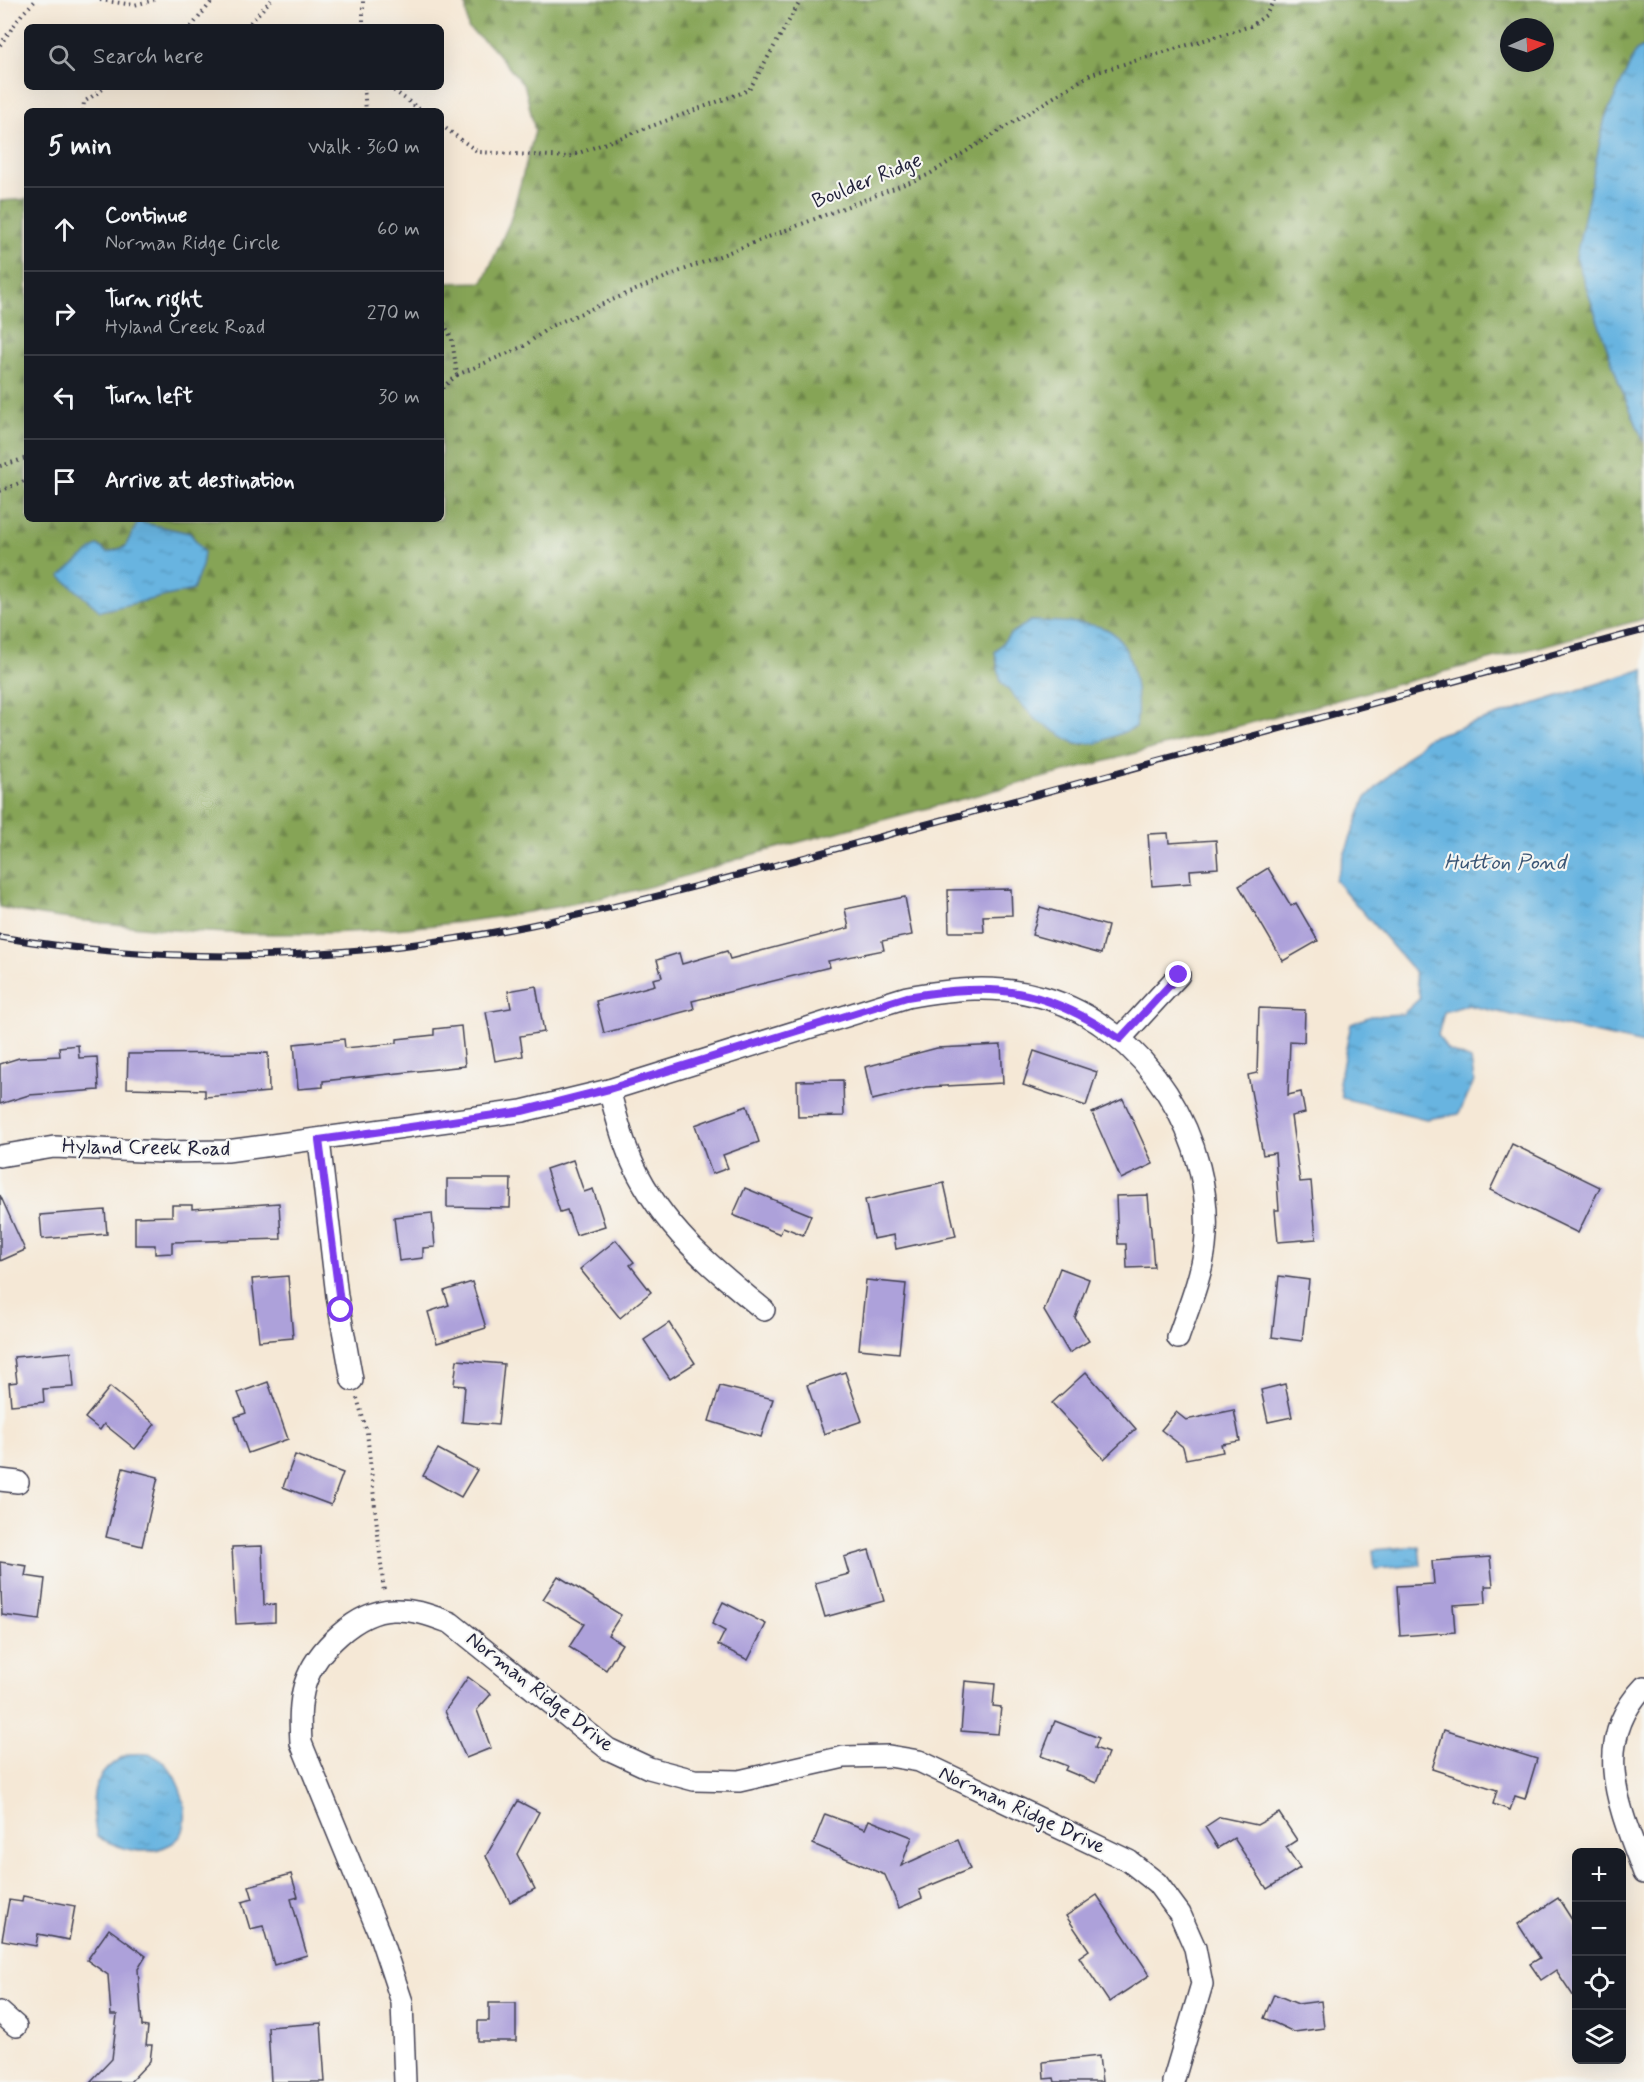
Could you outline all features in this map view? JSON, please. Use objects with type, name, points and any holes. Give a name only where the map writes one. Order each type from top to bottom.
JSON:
[{"type":"street","points":[[1120,1039],[1179,975]]},
{"type":"street","name":"Hyland Creek Road","points":[[0,1156],[54,1147],[163,1152],[206,1151],[319,1140],[522,1111],[609,1089],[907,997],[952,989],[997,988],[1043,997],[1085,1015],[1120,1039],[1154,1074],[1179,1113],[1197,1157],[1205,1200],[1205,1247],[1194,1291],[1178,1338]]},
{"type":"street","points":[[609,1089],[632,1162],[656,1207],[688,1246],[764,1310]]},
{"type":"street","points":[[319,1140],[337,1296],[352,1380]]},
{"type":"street","name":"Norman Ridge Drive","points":[[405,2082],[402,2001],[379,1933],[301,1743],[299,1712],[306,1682],[321,1656],[343,1632],[366,1618],[391,1610],[423,1612],[451,1623],[608,1749],[649,1768],[694,1780],[739,1781],[844,1757],[889,1756],[920,1761],[1129,1861],[1157,1883],[1180,1914],[1195,1948],[1202,1984],[1173,2082]]},
{"type":"street","points":[[1644,1687],[1633,1698],[1620,1727],[1613,1759],[1615,1792],[1644,1873]]},
{"type":"path","points":[[0,45],[22,14],[36,0]]},
{"type":"path","points":[[100,0],[134,5],[154,0]]},
{"type":"path","points":[[193,24],[213,0]]},
{"type":"path","points":[[249,24],[271,0]]},
{"type":"path","points":[[363,0],[363,24]]},
{"type":"path","points":[[444,127],[478,152],[568,157],[749,90],[801,0]]},
{"type":"path","name":"Boulder Ridge","points":[[444,386],[457,375],[524,346],[562,322],[678,272],[928,175],[1091,74],[1251,26],[1266,15],[1274,0]]},
{"type":"path","points":[[83,108],[84,102],[101,90]]},
{"type":"path","points":[[364,90],[366,108]]},
{"type":"path","points":[[393,90],[418,108]]},
{"type":"path","points":[[444,324],[452,339],[457,375]]},
{"type":"path","points":[[0,466],[24,459]]},
{"type":"path","points":[[0,491],[24,481]]},
{"type":"path","points":[[352,1380],[367,1432],[384,1597],[391,1610]]},
{"type":"green space","points":[[465,0],[1644,0],[1644,47],[1636,51],[1619,383],[1644,442],[1644,619],[754,854],[678,879],[506,916],[378,930],[250,934],[121,925],[45,916],[0,907],[0,201],[24,199],[24,522],[444,522],[444,283],[483,282],[510,221],[535,131],[525,87],[492,47],[468,28]],"holes":[[[169,530],[190,533],[192,590],[149,598],[98,545],[107,553]],[[1031,621],[1067,623],[1106,629],[1001,682],[995,652]]]},
{"type":"water","points":[[1644,47],[1644,442],[1619,383],[1576,257],[1605,118],[1636,51]]},
{"type":"water","points":[[138,522],[190,533],[204,552],[202,566],[193,590],[100,611],[60,576],[98,545],[107,553],[125,547]]},
{"type":"water","points":[[1031,621],[1069,622],[1098,626],[1116,636],[1129,658],[1133,673],[1137,702],[1136,727],[1097,743],[1076,744],[1036,720],[1001,682],[995,652],[1010,634]]},
{"type":"water","name":"Hutton Pond","points":[[1644,669],[1644,1044],[1467,1005],[1444,1012],[1438,1035],[1447,1050],[1471,1060],[1474,1081],[1459,1114],[1426,1119],[1342,1098],[1339,1082],[1351,1024],[1371,1016],[1403,1014],[1420,998],[1414,971],[1335,880],[1365,799],[1427,738]]},
{"type":"water","points":[[1419,1546],[1421,1565],[1375,1569],[1373,1550]]},
{"type":"water","points":[[129,1754],[150,1754],[161,1760],[180,1788],[185,1821],[181,1835],[171,1844],[143,1851],[115,1845],[97,1837],[93,1811],[95,1788],[106,1769]]},
{"type":"building","points":[[1168,833],[1169,843],[1216,840],[1218,868],[1190,870],[1191,883],[1152,886],[1148,834]]},
{"type":"building","points":[[1268,868],[1291,906],[1296,903],[1318,941],[1283,961],[1239,886]]},
{"type":"building","points":[[1011,889],[1012,915],[983,916],[984,932],[949,932],[948,890]]},
{"type":"building","points":[[905,897],[912,935],[882,941],[884,950],[828,961],[830,967],[692,1001],[694,1009],[604,1033],[596,1001],[655,985],[653,979],[662,977],[657,960],[679,953],[682,964],[727,951],[730,959],[849,928],[845,909]]},
{"type":"building","points":[[1040,907],[1108,926],[1101,954],[1032,935]]},
{"type":"building","points":[[536,986],[544,1032],[520,1036],[523,1056],[495,1061],[486,1012],[511,1008],[508,991]]},
{"type":"building","points":[[1259,1008],[1305,1010],[1304,1042],[1290,1041],[1288,1095],[1301,1092],[1305,1113],[1291,1116],[1300,1182],[1311,1181],[1316,1239],[1278,1242],[1275,1210],[1279,1210],[1275,1153],[1263,1155],[1248,1075],[1257,1073]]},
{"type":"building","points":[[461,1026],[465,1066],[323,1081],[323,1087],[298,1089],[294,1044],[344,1039],[345,1048],[397,1043],[397,1039],[434,1035],[434,1029]]},
{"type":"building","points":[[78,1045],[79,1058],[97,1057],[99,1090],[29,1095],[0,1104],[0,1064],[19,1058],[60,1056],[59,1047]]},
{"type":"building","points":[[1001,1045],[1003,1083],[926,1087],[872,1100],[865,1067],[937,1048]]},
{"type":"building","points":[[1034,1051],[1097,1072],[1086,1106],[1023,1085]]},
{"type":"building","points":[[268,1053],[269,1092],[205,1097],[205,1090],[127,1088],[128,1054]]},
{"type":"building","points":[[843,1080],[844,1116],[798,1117],[797,1081]]},
{"type":"building","points":[[1123,1099],[1153,1164],[1121,1179],[1092,1113]]},
{"type":"building","points":[[747,1106],[759,1142],[723,1155],[728,1168],[712,1174],[695,1125]]},
{"type":"building","points":[[1512,1144],[1600,1187],[1578,1233],[1490,1190]]},
{"type":"building","points":[[573,1160],[584,1192],[593,1189],[605,1226],[576,1235],[567,1210],[560,1212],[546,1169]]},
{"type":"building","points":[[447,1179],[511,1179],[510,1208],[447,1207]]},
{"type":"building","points":[[944,1183],[956,1236],[896,1249],[894,1235],[873,1239],[865,1200]]},
{"type":"building","points":[[745,1188],[811,1215],[803,1235],[783,1227],[780,1234],[733,1215]]},
{"type":"building","points":[[0,1195],[25,1250],[0,1261]]},
{"type":"building","points":[[1148,1195],[1154,1267],[1127,1268],[1126,1244],[1118,1244],[1116,1196]]},
{"type":"building","points":[[279,1203],[281,1239],[172,1242],[172,1253],[155,1254],[155,1245],[135,1245],[135,1217],[172,1216],[172,1205],[192,1205],[192,1209]]},
{"type":"building","points":[[105,1210],[107,1234],[42,1239],[40,1215]]},
{"type":"building","points":[[432,1213],[435,1247],[423,1248],[423,1258],[399,1261],[394,1217]]},
{"type":"building","points":[[616,1240],[634,1262],[630,1265],[651,1292],[620,1318],[580,1269]]},
{"type":"building","points":[[1060,1268],[1089,1279],[1075,1318],[1089,1341],[1069,1353],[1044,1311]]},
{"type":"building","points":[[288,1276],[293,1338],[259,1341],[252,1279]]},
{"type":"building","points":[[1279,1276],[1309,1280],[1302,1341],[1272,1337]]},
{"type":"building","points":[[866,1280],[906,1284],[899,1353],[859,1349]]},
{"type":"building","points":[[472,1282],[486,1328],[437,1343],[428,1312],[449,1305],[444,1291]]},
{"type":"building","points":[[669,1323],[695,1363],[670,1379],[644,1340]]},
{"type":"building","points":[[71,1352],[74,1387],[43,1389],[44,1402],[11,1405],[9,1383],[17,1382],[14,1357]]},
{"type":"building","points":[[457,1360],[504,1364],[498,1425],[462,1422],[465,1386],[454,1385]]},
{"type":"building","points":[[845,1372],[862,1421],[824,1434],[807,1385]]},
{"type":"building","points":[[1086,1372],[1136,1429],[1104,1459],[1052,1403]]},
{"type":"building","points":[[268,1382],[288,1439],[248,1453],[235,1417],[246,1413],[238,1393]]},
{"type":"building","points":[[1285,1384],[1292,1417],[1268,1422],[1261,1390]]},
{"type":"building","points":[[720,1386],[773,1399],[761,1437],[709,1421]]},
{"type":"building","points":[[110,1387],[155,1424],[135,1449],[104,1424],[100,1430],[85,1418]]},
{"type":"building","points":[[1234,1410],[1240,1441],[1221,1444],[1223,1452],[1186,1459],[1183,1447],[1161,1430],[1176,1412],[1186,1420]]},
{"type":"building","points":[[438,1449],[477,1470],[461,1497],[423,1476]]},
{"type":"building","points":[[295,1455],[343,1473],[331,1505],[283,1487]]},
{"type":"building","points":[[123,1468],[158,1477],[142,1546],[106,1537]]},
{"type":"building","points":[[262,1546],[264,1605],[275,1604],[275,1622],[236,1624],[232,1547]]},
{"type":"building","points":[[869,1550],[884,1601],[825,1617],[815,1583],[849,1574],[844,1557]]},
{"type":"building","points":[[1490,1557],[1493,1586],[1485,1586],[1486,1603],[1453,1605],[1455,1632],[1400,1636],[1397,1586],[1434,1584],[1432,1561]]},
{"type":"building","points":[[0,1562],[27,1566],[25,1576],[45,1579],[40,1620],[2,1615]]},
{"type":"building","points":[[558,1576],[621,1615],[608,1635],[622,1644],[606,1670],[569,1647],[584,1624],[543,1599]]},
{"type":"building","points":[[723,1602],[766,1624],[748,1660],[718,1645],[725,1631],[712,1624]]},
{"type":"building","points":[[468,1677],[491,1694],[477,1710],[491,1748],[466,1758],[445,1711]]},
{"type":"building","points":[[965,1681],[995,1684],[993,1706],[1001,1707],[998,1734],[961,1731]]},
{"type":"building","points":[[1055,1721],[1099,1738],[1095,1748],[1108,1753],[1096,1783],[1065,1770],[1067,1766],[1041,1756]]},
{"type":"building","points":[[1444,1730],[1537,1759],[1525,1799],[1515,1796],[1510,1810],[1493,1804],[1497,1790],[1432,1769]]},
{"type":"building","points":[[518,1801],[539,1812],[517,1854],[535,1889],[510,1902],[486,1856]]},
{"type":"building","points":[[1279,1813],[1297,1840],[1286,1847],[1300,1868],[1267,1889],[1234,1838],[1218,1848],[1205,1827],[1220,1817],[1257,1825]]},
{"type":"building","points":[[825,1814],[865,1829],[869,1820],[912,1837],[901,1866],[958,1840],[970,1869],[919,1890],[922,1898],[899,1908],[885,1875],[813,1844]]},
{"type":"building","points":[[291,1874],[298,1897],[291,1899],[307,1955],[274,1965],[263,1926],[250,1929],[242,1902],[253,1899],[249,1886]]},
{"type":"building","points":[[1097,1895],[1150,1975],[1109,2002],[1079,1957],[1089,1950],[1066,1916]]},
{"type":"building","points":[[23,1896],[75,1906],[69,1940],[38,1934],[36,1946],[2,1940],[9,1900],[22,1902]]},
{"type":"building","points":[[1558,1898],[1572,1920],[1572,1994],[1556,1970],[1541,1980],[1530,1964],[1540,1958],[1518,1924]]},
{"type":"building","points":[[109,1929],[146,1956],[138,1969],[142,2026],[148,2027],[146,2045],[152,2045],[150,2061],[130,2082],[90,2082],[112,2059],[117,2015],[111,2015],[108,1975],[87,1960]]},
{"type":"building","points":[[1274,1994],[1298,2004],[1321,2001],[1324,2028],[1294,2032],[1264,2018]]},
{"type":"building","points":[[489,2003],[516,2003],[516,2041],[478,2041],[478,2021],[489,2021]]},
{"type":"building","points":[[321,2023],[325,2082],[271,2082],[268,2027]]},
{"type":"building","points":[[1099,2056],[1102,2082],[1055,2082],[1054,2078],[1044,2079],[1043,2062]]},
{"type":"railway","points":[[0,937],[69,947],[209,956],[349,951],[418,944],[487,933],[555,920],[710,883],[1644,630]]},
{"type":"route","points":[[341,1310],[337,1296],[319,1140],[522,1111],[609,1089],[907,997],[952,989],[997,988],[1043,997],[1085,1015],[1120,1039],[1179,975]]}]
